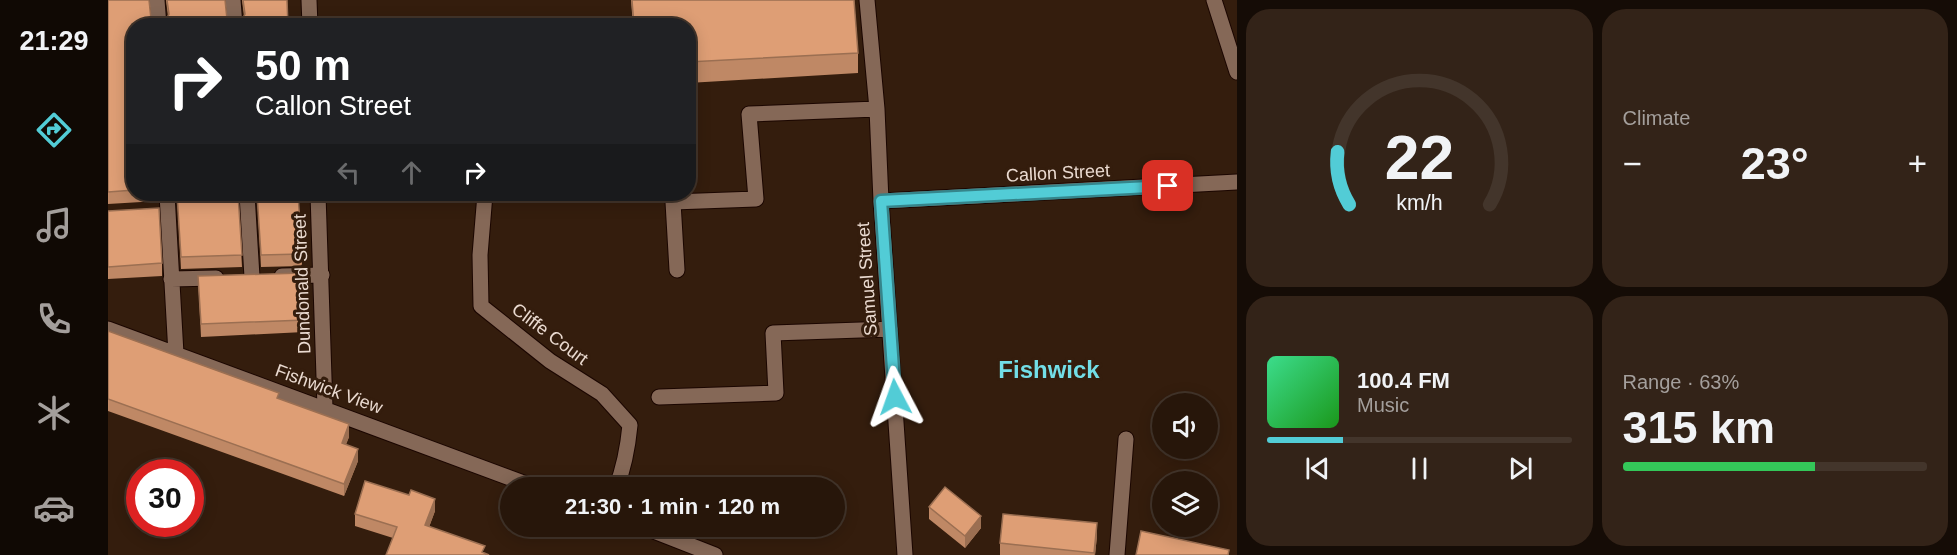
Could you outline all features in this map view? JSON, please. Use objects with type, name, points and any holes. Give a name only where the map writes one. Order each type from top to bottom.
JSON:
[{"type":"street","points":[[158,0],[159,18]]},
{"type":"street","points":[[233,0],[234,18]]},
{"type":"street","points":[[309,0],[310,18]]},
{"type":"street","name":"Samuel Street","points":[[867,0],[877,109],[905,555]]},
{"type":"street","points":[[1214,0],[1237,72]]},
{"type":"street","points":[[677,270],[673,202],[756,199],[749,114],[877,109]]},
{"type":"street","name":"Callon Street","points":[[881,201],[1237,182]]},
{"type":"street","points":[[167,201],[176,354]]},
{"type":"street","points":[[242,277],[247,201]]},
{"type":"street","name":"Dundonald Street","points":[[318,201],[326,408]]},
{"type":"street","name":"Cliffe Court","points":[[484,201],[480,255],[481,306],[549,361],[602,394],[630,425],[620,477]]},
{"type":"street","points":[[148,212],[168,210]]},
{"type":"street","points":[[171,279],[322,275]]},
{"type":"street","name":"Fishwick View","points":[[108,329],[508,477]]},
{"type":"street","points":[[659,397],[776,393],[773,333],[890,329]]},
{"type":"street","points":[[1117,555],[1126,439]]},
{"type":"street","points":[[669,537],[715,555]]},
{"type":"building","points":[[108,0],[149,0],[151,18],[126,18],[126,191],[108,192]]},
{"type":"building","points":[[167,0],[225,0],[227,18],[167,18],[169,14]]},
{"type":"building","points":[[243,0],[287,0],[288,18],[243,18],[245,14]]},
{"type":"building","points":[[632,0],[854,0],[858,53],[696,62],[696,18],[633,18]]},
{"type":"building","points":[[177,201],[238,201],[242,255],[181,257]]},
{"type":"building","points":[[257,201],[298,201],[301,254],[261,255]]},
{"type":"building","points":[[159,208],[162,263],[108,267],[108,211]]},
{"type":"building","points":[[302,273],[304,320],[201,324],[198,276]]},
{"type":"building","points":[[108,331],[279,393],[277,398],[349,424],[342,443],[358,449],[344,484],[108,399]]},
{"type":"building","points":[[365,481],[409,495],[411,490],[435,499],[425,525],[485,546],[482,552],[489,555],[386,555],[397,527],[355,514]]},
{"type":"building","points":[[945,487],[981,516],[965,536],[929,507]]},
{"type":"building","points":[[1003,514],[1097,523],[1094,553],[1000,543]]},
{"type":"building","points":[[1141,531],[1152,533],[1152,537],[1169,537],[1229,550],[1228,555],[1136,555]]},
{"type":"district","name":"Fishwick","points":[[1049,369]]},
{"type":"route","points":[[895,397],[881,201],[1168,186]]}]
